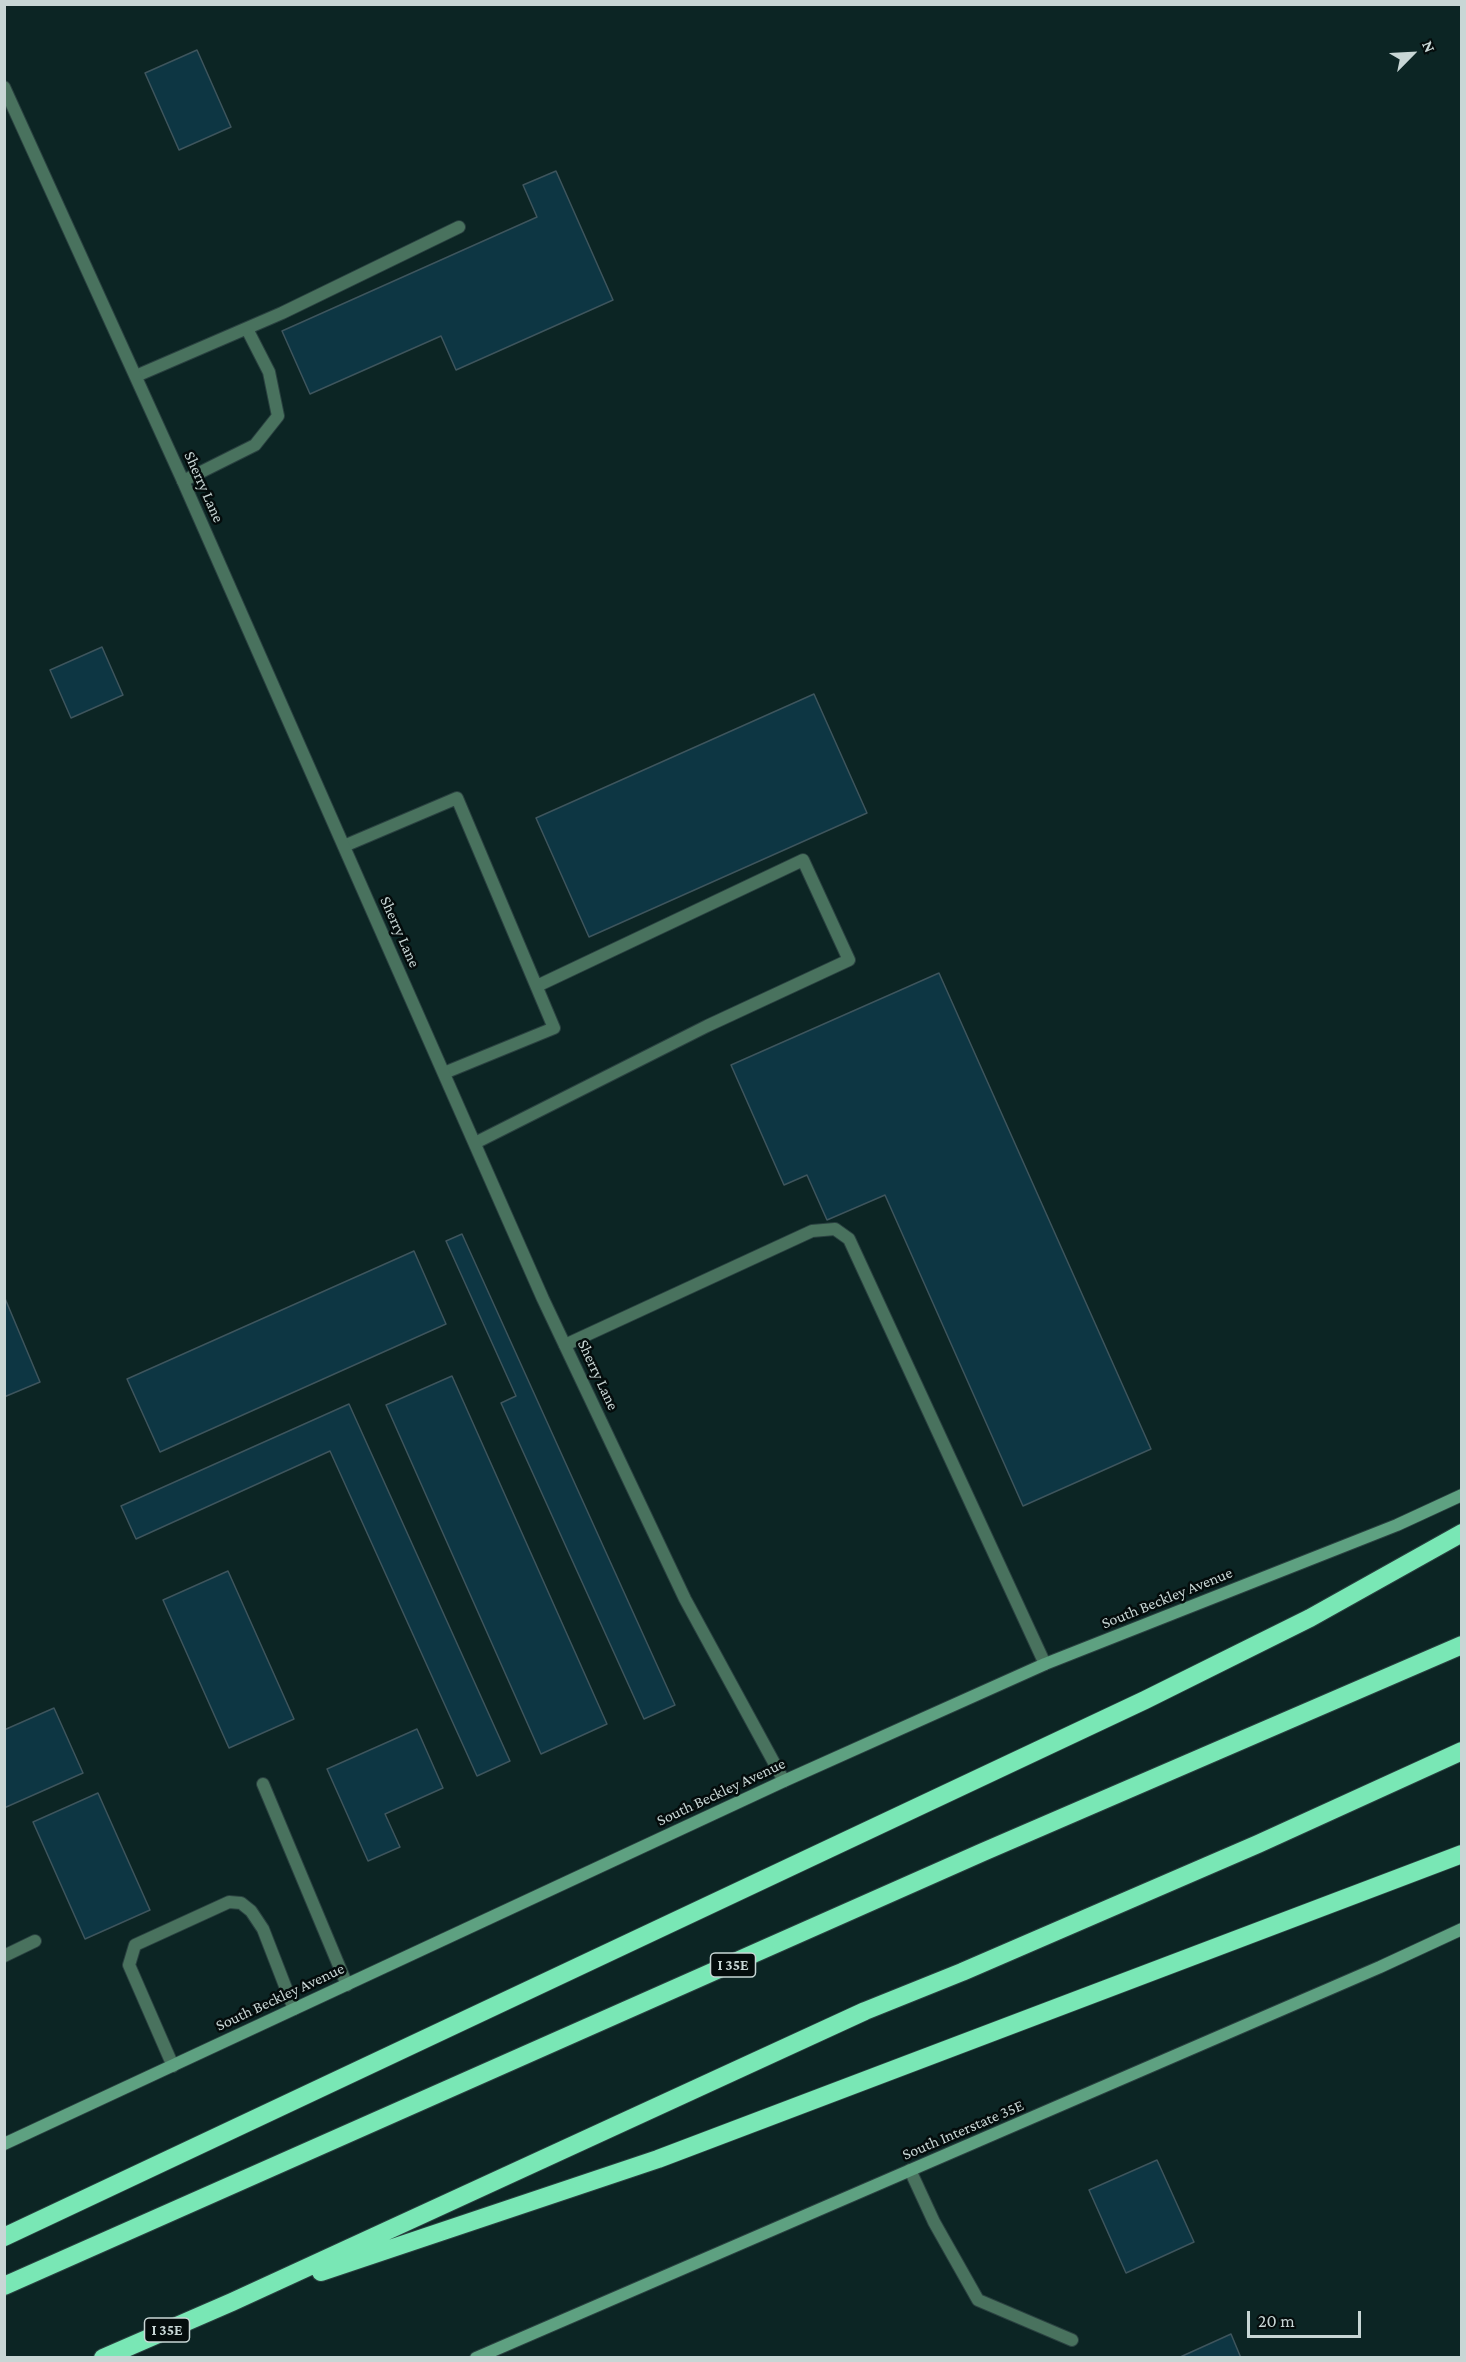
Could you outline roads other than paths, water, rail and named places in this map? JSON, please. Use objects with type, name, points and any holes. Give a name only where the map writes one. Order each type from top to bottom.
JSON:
[{"type":"highway","points":[[4,2237],[1145,1700],[1310,1618],[1461,1533]]},
{"type":"highway","name":"I 35E","points":[[4,2286],[983,1852],[1461,1645]]},
{"type":"highway","name":"I 35E","points":[[103,2358],[232,2302],[865,2011],[962,1972],[1258,1844],[1461,1751]]},
{"type":"highway","points":[[232,2302],[658,2159],[1461,1854]]},
{"type":"main road","name":"South Beckley Avenue","points":[[4,2144],[784,1781],[1046,1664],[1397,1525],[1461,1495]]},
{"type":"main road","name":"South Interstate 35E","points":[[476,2358],[1380,1968],[1461,1929]]},
{"type":"street","name":"Sherry Lane","points":[[4,87],[183,481],[566,1345],[685,1599],[784,1781]]},
{"type":"street","points":[[136,376],[247,328],[459,227]]},
{"type":"street","points":[[183,481],[255,445],[278,416],[269,372],[247,328]]},
{"type":"street","points":[[344,846],[458,798],[554,1028],[444,1073]]},
{"type":"street","points":[[475,1143],[707,1026],[849,960],[803,860],[537,986]]},
{"type":"street","points":[[566,1345],[812,1231],[835,1229],[849,1239],[1046,1664]]},
{"type":"street","points":[[263,1784],[347,1984]]},
{"type":"street","points":[[173,2066],[129,1965],[135,1945],[145,1940],[228,1902],[241,1903],[251,1911],[263,1929],[294,2009]]},
{"type":"street","points":[[4,1956],[35,1941]]},
{"type":"street","points":[[910,2170],[934,2222],[978,2300],[1072,2340]]}]
